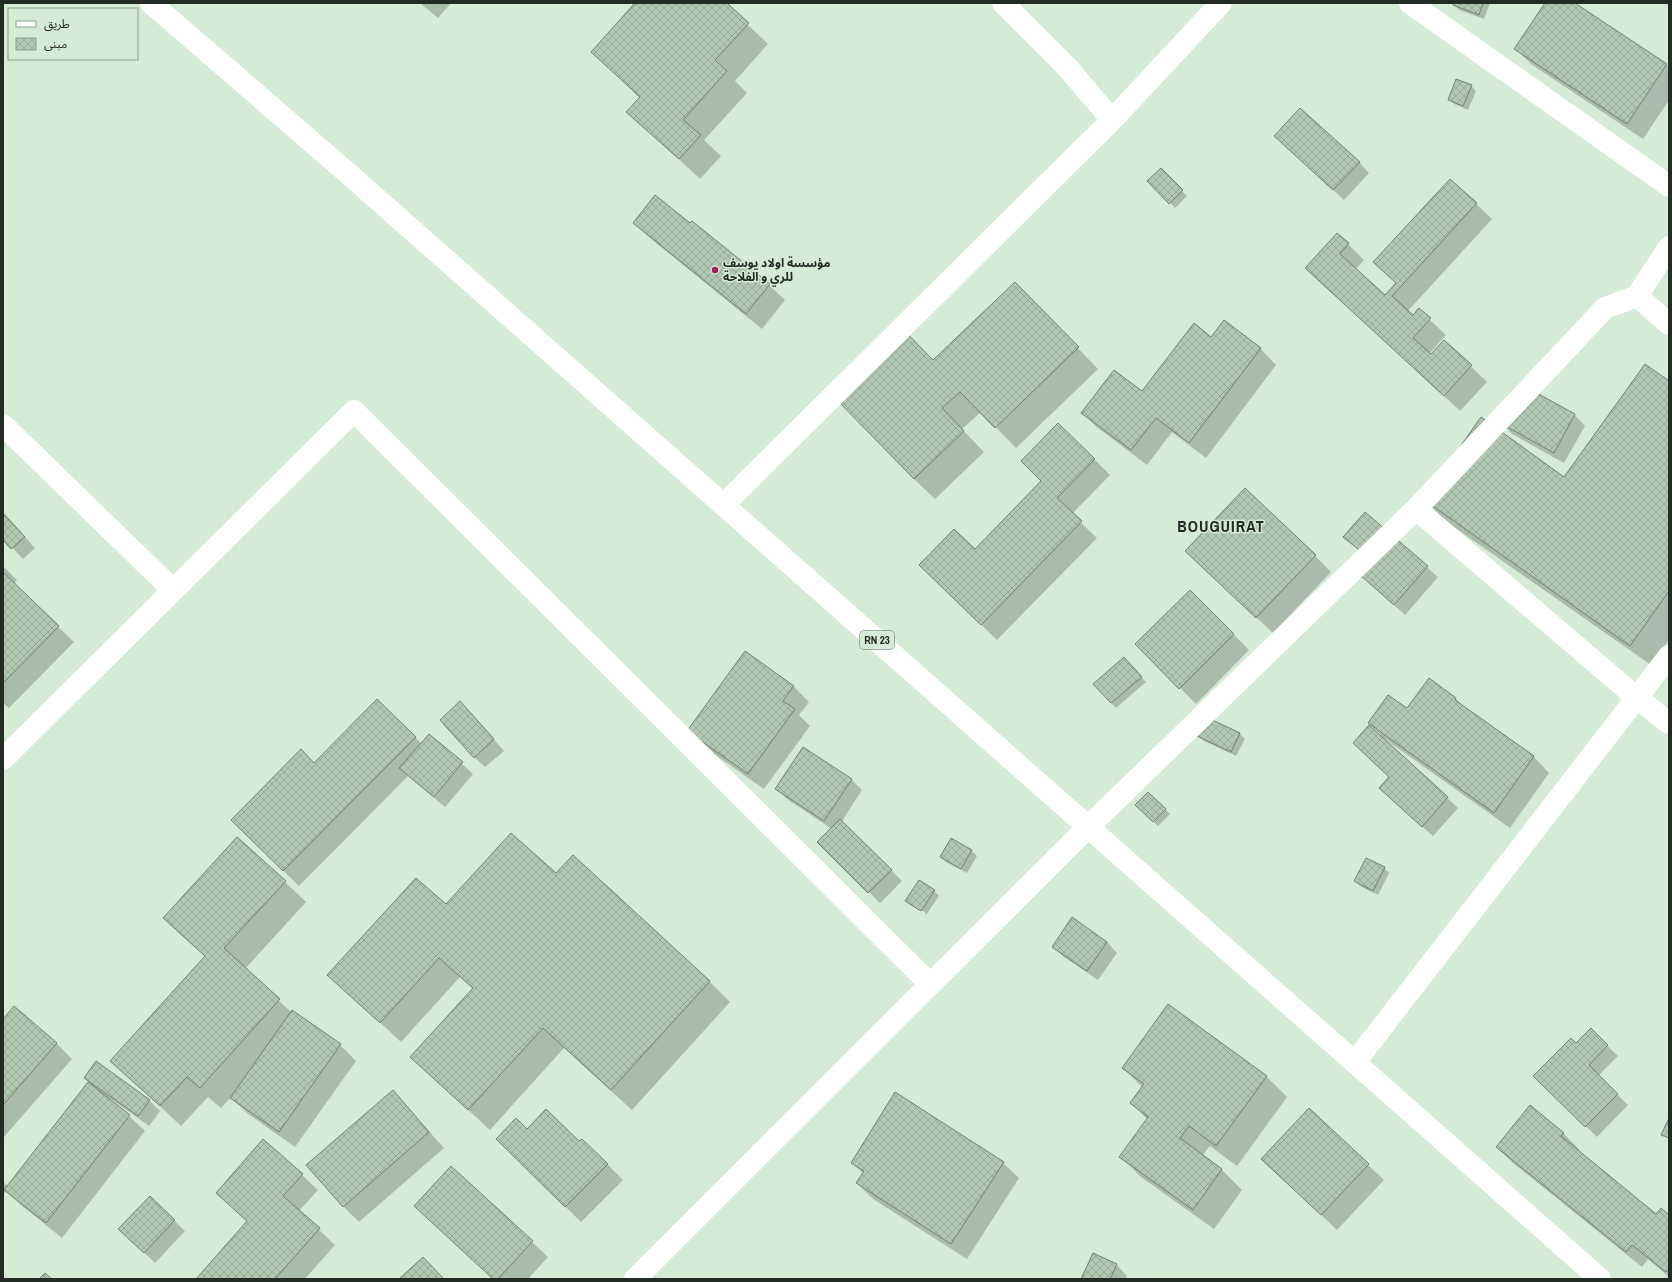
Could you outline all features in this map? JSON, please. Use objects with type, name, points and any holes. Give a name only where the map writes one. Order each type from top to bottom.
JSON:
[{"type":"street","name":"RN 23","points":[[151,3],[351,176],[724,504],[1600,1279]]},
{"type":"street","points":[[1002,3],[1067,67],[1112,120]]},
{"type":"street","points":[[724,504],[1112,120],[1221,3]]},
{"type":"street","points":[[1410,3],[1669,186]]},
{"type":"street","points":[[635,1279],[1088,827],[1416,509],[1605,308],[1637,296],[1669,247]]},
{"type":"street","points":[[1637,296],[1669,324]]},
{"type":"street","points":[[3,760],[354,410],[930,984]]},
{"type":"street","points":[[3,425],[173,590]]},
{"type":"street","points":[[1416,509],[1637,698],[1669,723]]},
{"type":"street","points":[[1355,1062],[1669,656]]},
{"type":"building","points":[[635,3],[727,3],[749,23],[715,60],[727,71],[683,120],[701,135],[679,159],[626,112],[640,97],[591,52]]},
{"type":"building","points":[[1453,3],[1483,3],[1479,15],[1453,5]]},
{"type":"building","points":[[1545,3],[1575,3],[1667,64],[1627,124],[1514,49]]},
{"type":"building","points":[[1456,79],[1472,85],[1463,106],[1448,100]]},
{"type":"building","points":[[1300,108],[1360,162],[1333,190],[1274,136]]},
{"type":"building","points":[[1161,168],[1183,190],[1169,204],[1147,181]]},
{"type":"building","points":[[1450,179],[1477,203],[1392,296],[1413,315],[1419,308],[1431,318],[1413,338],[1431,354],[1444,340],[1472,365],[1444,396],[1305,268],[1337,233],[1349,243],[1340,254],[1385,295],[1396,283],[1373,262]]},
{"type":"building","points":[[655,195],[690,223],[692,221],[770,284],[746,314],[633,223]]},
{"type":"building","points":[[1015,282],[1079,347],[995,428],[960,392],[942,408],[964,431],[914,479],[836,399],[895,321],[933,360]]},
{"type":"building","points":[[1224,320],[1261,348],[1189,443],[1156,418],[1131,450],[1081,413],[1114,370],[1142,391],[1194,323],[1211,337]]},
{"type":"building","points":[[1645,364],[1669,381],[1669,591],[1630,646],[1423,499],[1481,417],[1564,477]]},
{"type":"building","points":[[1522,385],[1575,414],[1554,453],[1500,423]]},
{"type":"building","points":[[1058,423],[1095,459],[1057,498],[1082,521],[981,625],[919,565],[954,529],[975,549],[1041,481],[1021,461]]},
{"type":"building","points":[[1245,488],[1316,555],[1256,618],[1185,551]]},
{"type":"building","points":[[1365,512],[1428,566],[1394,605],[1351,567],[1363,553],[1343,537]]},
{"type":"building","points":[[3,513],[25,537],[11,549],[3,540]]},
{"type":"building","points":[[4,573],[59,626],[3,683],[3,574]]},
{"type":"building","points":[[1190,590],[1234,634],[1179,689],[1135,644]]},
{"type":"building","points":[[745,651],[794,686],[783,701],[795,709],[748,774],[687,731]]},
{"type":"building","points":[[1124,657],[1142,677],[1111,703],[1093,684]]},
{"type":"building","points":[[1429,678],[1456,698],[1455,700],[1534,756],[1494,813],[1368,723],[1388,695],[1407,708]]},
{"type":"building","points":[[377,699],[416,737],[283,871],[231,820],[301,749],[314,763]]},
{"type":"building","points":[[460,701],[494,739],[474,758],[440,720]]},
{"type":"building","points":[[1206,717],[1240,733],[1231,752],[1197,736]]},
{"type":"building","points":[[1369,725],[1448,797],[1422,827],[1379,788],[1389,777],[1353,743]]},
{"type":"building","points":[[429,734],[463,762],[434,797],[399,768]]},
{"type":"building","points":[[803,747],[852,779],[824,821],[775,789]]},
{"type":"building","points":[[1148,792],[1166,809],[1153,822],[1135,805]]},
{"type":"building","points":[[840,819],[892,870],[868,893],[817,842]]},
{"type":"building","points":[[511,833],[556,873],[573,855],[710,981],[611,1090],[543,1028],[468,1110],[410,1057],[473,988],[439,958],[380,1023],[327,975],[416,878],[446,904]]},
{"type":"building","points":[[237,837],[286,881],[224,948],[280,999],[200,1088],[187,1077],[160,1106],[110,1061],[205,956],[163,918]]},
{"type":"building","points":[[951,838],[972,850],[961,869],[940,857]]},
{"type":"building","points":[[1366,858],[1385,867],[1373,891],[1354,881]]},
{"type":"building","points":[[919,880],[935,890],[921,911],[905,901]]},
{"type":"building","points":[[1072,917],[1107,942],[1087,971],[1052,947]]},
{"type":"building","points":[[1168,1004],[1267,1076],[1216,1146],[1189,1126],[1180,1138],[1222,1169],[1193,1210],[1119,1157],[1148,1117],[1130,1103],[1144,1084],[1122,1068]]},
{"type":"building","points":[[14,1006],[57,1043],[3,1105],[3,1019]]},
{"type":"building","points":[[292,1010],[341,1044],[279,1132],[230,1098]]},
{"type":"building","points":[[1591,1028],[1608,1045],[1589,1065],[1618,1094],[1585,1127],[1533,1076],[1571,1038],[1576,1043]]},
{"type":"building","points":[[96,1061],[150,1100],[138,1116],[84,1078]]},
{"type":"building","points":[[88,1082],[130,1115],[46,1223],[4,1190]]},
{"type":"building","points":[[393,1090],[429,1132],[343,1207],[306,1165]]},
{"type":"building","points":[[895,1092],[1004,1162],[951,1244],[856,1183],[864,1171],[851,1163]]},
{"type":"building","points":[[1530,1105],[1564,1133],[1561,1136],[1656,1214],[1661,1208],[1669,1215],[1669,1269],[1666,1272],[1632,1245],[1626,1252],[1496,1147]]},
{"type":"building","points":[[1309,1108],[1369,1164],[1321,1215],[1261,1159]]},
{"type":"building","points":[[546,1109],[579,1141],[582,1139],[608,1164],[565,1207],[496,1139],[516,1118],[527,1129]]},
{"type":"building","points":[[1669,1118],[1669,1138],[1661,1135]]},
{"type":"building","points":[[263,1139],[303,1174],[283,1196],[320,1228],[275,1279],[196,1279],[247,1221],[216,1193]]},
{"type":"building","points":[[451,1166],[533,1241],[498,1279],[493,1279],[414,1206]]},
{"type":"building","points":[[150,1196],[175,1220],[144,1253],[118,1229]]},
{"type":"building","points":[[1093,1253],[1117,1264],[1110,1279],[1081,1279]]},
{"type":"building","points":[[423,1257],[444,1279],[399,1279]]},
{"type":"building","points":[[45,1273],[52,1279],[39,1279]]},
{"type":"place","name":"مؤسسة اولاد يوسف للري و الفلاحة","points":[[715,270]]},
{"type":"district","name":"BOUGUIRAT","points":[[1221,526]]}]
